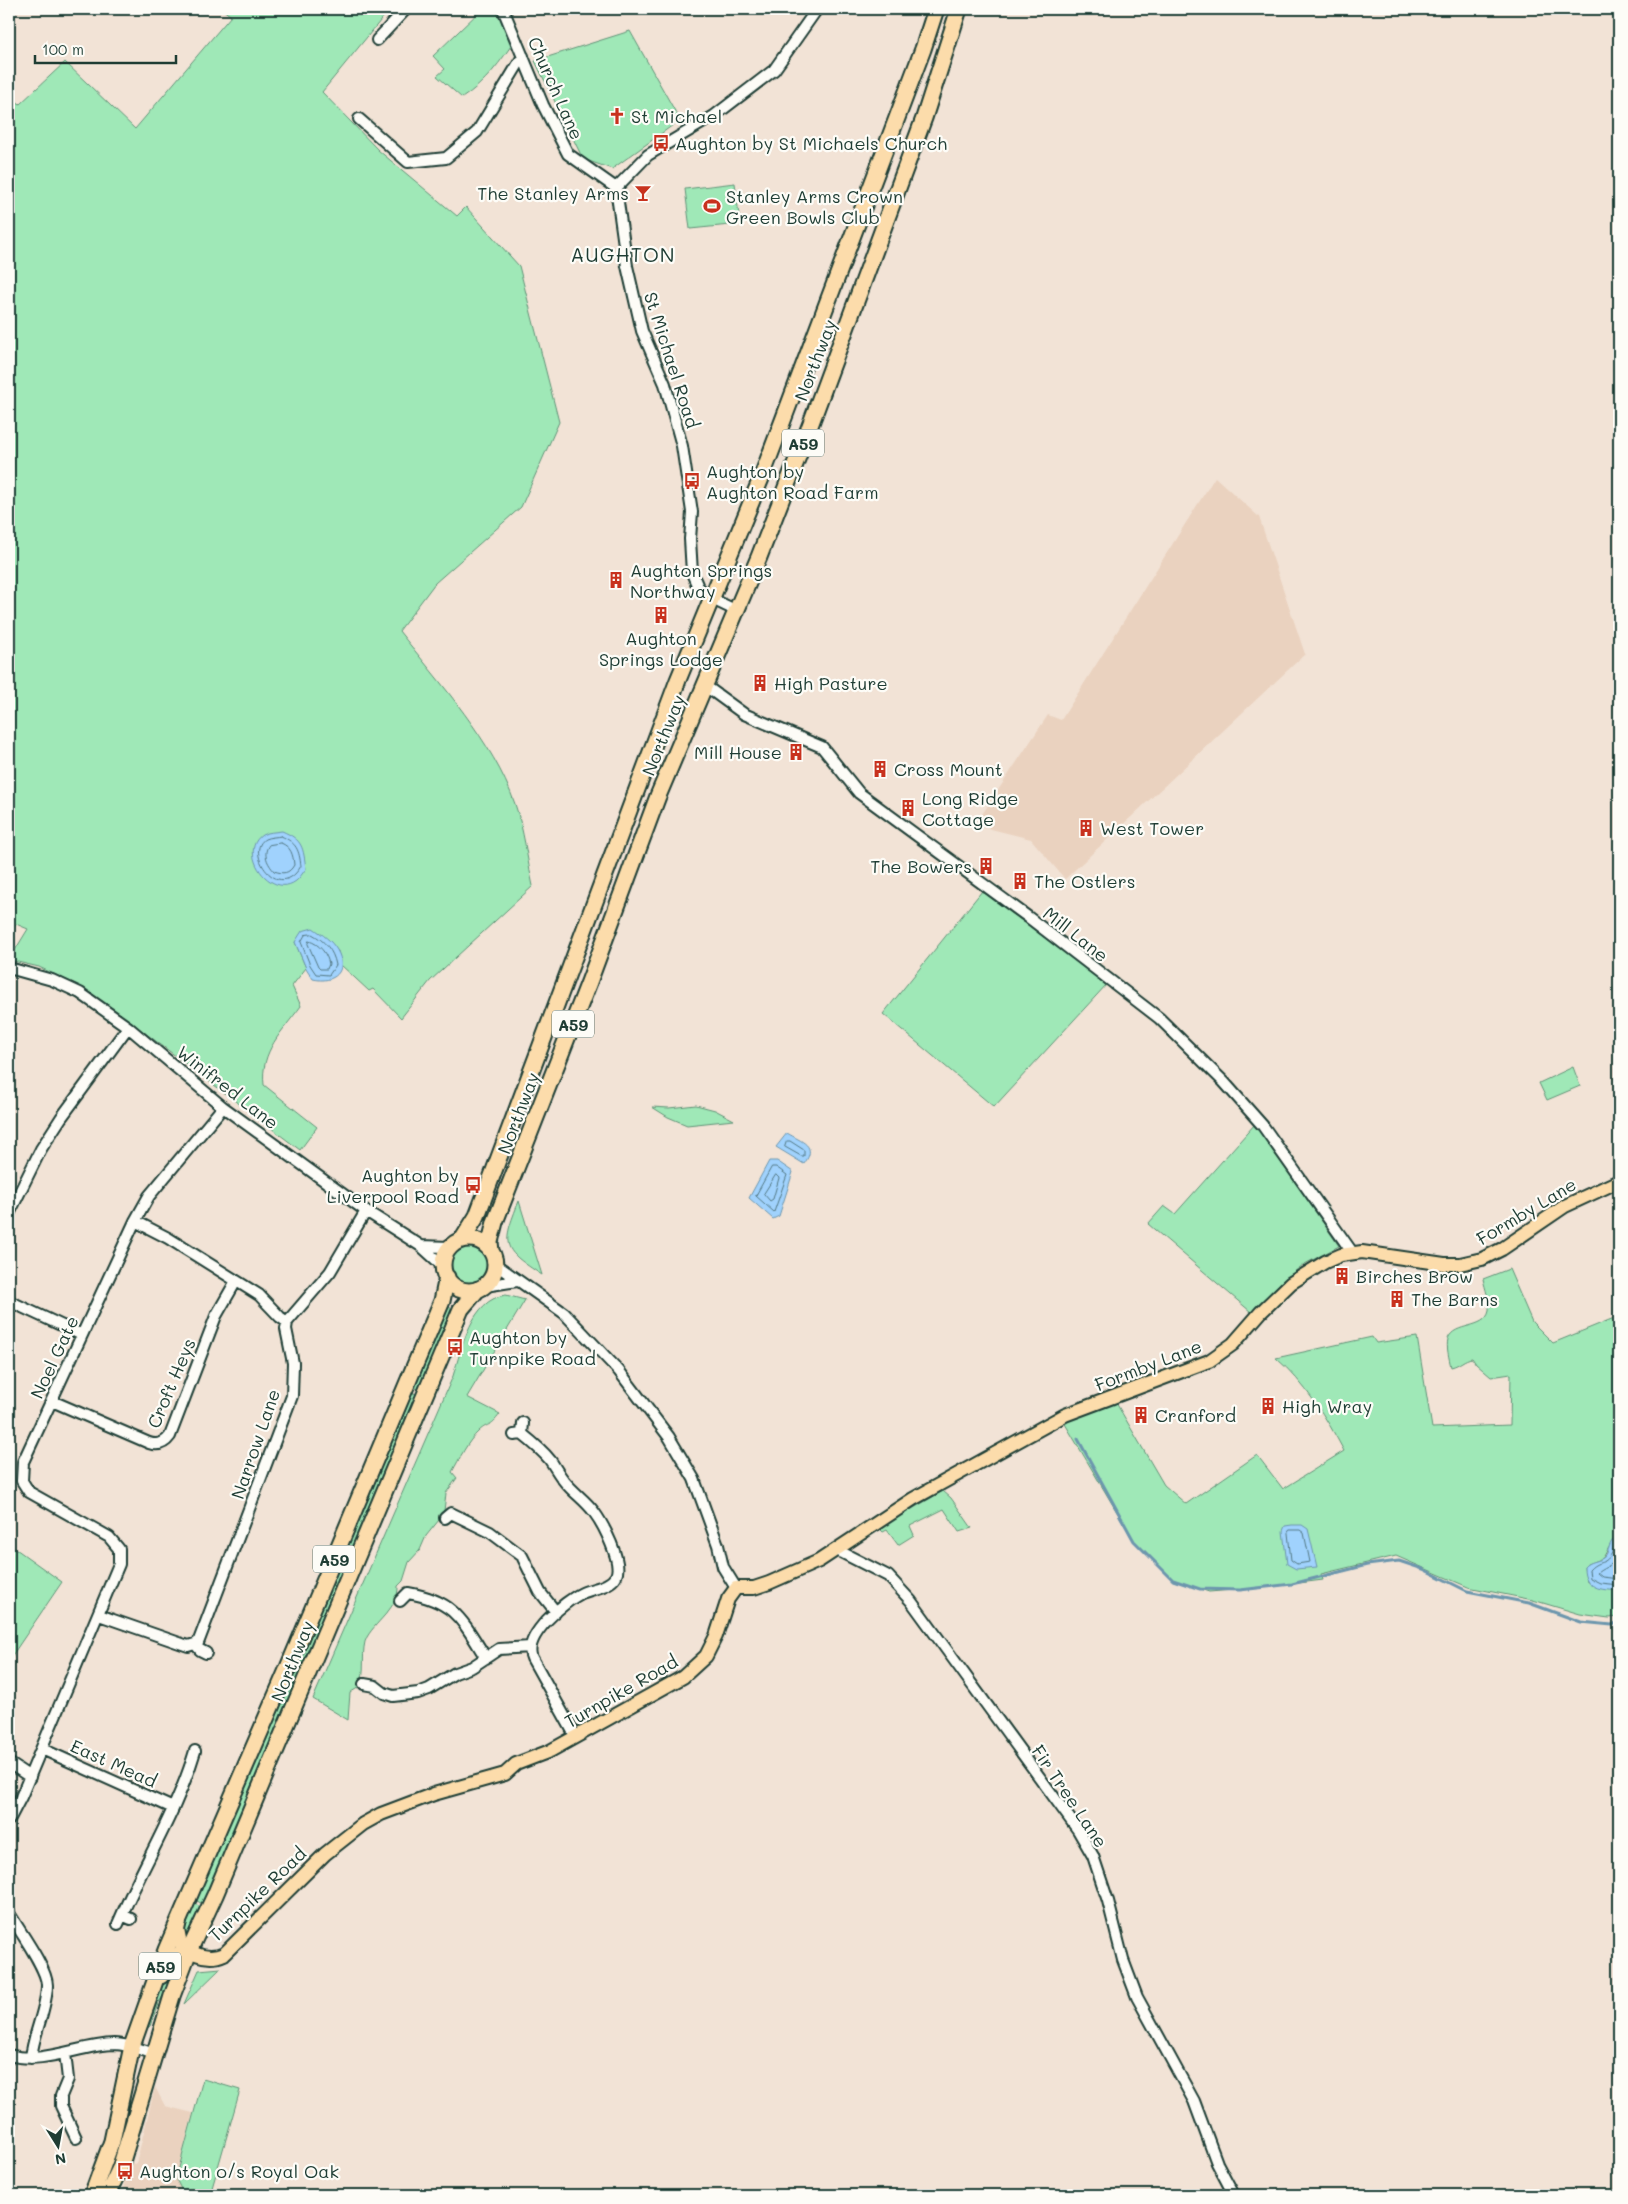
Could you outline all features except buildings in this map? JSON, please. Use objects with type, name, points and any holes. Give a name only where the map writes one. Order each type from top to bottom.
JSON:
[{"type":"highway","name":"Northway","points":[[456,1243],[477,1216],[678,680],[710,598],[735,546],[767,464],[916,68],[936,9]]},
{"type":"highway","name":"Northway","points":[[493,1258],[490,1242],[495,1222],[589,982],[658,796],[737,611],[867,273],[924,118],[959,9]]},
{"type":"highway","points":[[678,680],[702,690]]},
{"type":"highway","points":[[456,1243],[479,1240],[493,1258]]},
{"type":"highway","name":"A59","points":[[445,1272],[444,1259],[456,1243]]},
{"type":"highway","name":"A59","points":[[481,1288],[494,1273],[493,1258]]},
{"type":"highway","name":"Northway","points":[[132,2046],[166,1950],[287,1670],[442,1301],[445,1272]]},
{"type":"highway","points":[[445,1272],[460,1289],[469,1291],[481,1288]]},
{"type":"highway","name":"Northway","points":[[155,2054],[172,1996],[189,1951],[219,1886],[461,1309],[481,1288]]},
{"type":"highway","name":"A59","points":[[92,2195],[112,2142],[132,2046]]},
{"type":"highway","name":"A59","points":[[107,2195],[120,2168],[155,2054]]},
{"type":"main road","name":"Formby Lane","points":[[736,1588],[754,1588],[770,1583],[819,1561],[913,1499],[1065,1415],[1210,1361],[1233,1344],[1266,1306],[1297,1279],[1325,1262],[1352,1252],[1374,1253],[1444,1264],[1476,1261],[1502,1249],[1565,1206],[1619,1181]]},
{"type":"main road","name":"Turnpike Road","points":[[189,1951],[210,1958],[224,1954],[325,1854],[348,1834],[381,1814],[434,1794],[505,1774],[516,1764],[538,1757],[642,1702],[694,1668],[711,1647],[728,1599],[736,1588]]},
{"type":"main road","points":[[182,1912],[178,1930],[181,1946],[189,1951]]},
{"type":"main road","points":[[145,2010],[169,1964],[179,1952],[189,1951]]},
{"type":"street","points":[[377,40],[406,9]]},
{"type":"street","name":"Church Lane","points":[[503,9],[543,105],[568,154],[616,188]]},
{"type":"street","points":[[616,188],[648,155],[714,116],[774,70],[816,9]]},
{"type":"street","points":[[359,119],[408,162],[446,158],[476,132],[523,56]]},
{"type":"street","name":"St Michael Road","points":[[616,188],[627,266],[642,331],[665,384],[682,446],[692,512],[690,539],[692,573],[698,587],[710,598]]},
{"type":"street","points":[[710,598],[737,611]]},
{"type":"street","name":"Mill Lane","points":[[702,690],[711,690],[744,714],[822,747],[859,793],[1028,917],[1159,1018],[1224,1082],[1263,1126],[1352,1252]]},
{"type":"street","name":"Winifred Lane","points":[[9,968],[52,980],[80,992],[128,1028],[223,1106],[366,1210],[421,1246],[445,1272]]},
{"type":"street","points":[[9,1214],[41,1149],[60,1118],[128,1028]]},
{"type":"street","name":"Noel Gate","points":[[9,1820],[30,1777],[99,1615],[119,1564],[120,1554],[117,1544],[109,1537],[34,1496],[22,1481],[23,1462],[135,1221],[149,1196],[223,1106]]},
{"type":"street","points":[[135,1221],[168,1238],[259,1295],[287,1322],[330,1272],[366,1210]]},
{"type":"street","points":[[421,1246],[456,1243]]},
{"type":"street","points":[[493,1258],[517,1281],[564,1313],[619,1371],[669,1437],[694,1480],[718,1544],[724,1567],[736,1588]]},
{"type":"street","name":"Croft Heys","points":[[52,1400],[149,1443],[157,1445],[164,1442],[170,1436],[216,1316],[236,1281]]},
{"type":"street","points":[[481,1288],[517,1281]]},
{"type":"street","points":[[9,1301],[82,1335]]},
{"type":"street","name":"Narrow Lane","points":[[196,1645],[292,1396],[293,1362],[286,1329],[287,1322]]},
{"type":"street","points":[[520,1430],[540,1449],[565,1483],[594,1512],[609,1540],[618,1568],[612,1581],[582,1593],[556,1612],[538,1632],[530,1648],[532,1658],[576,1737]]},
{"type":"street","points":[[449,1512],[490,1532],[522,1556],[530,1568],[540,1592],[556,1612]]},
{"type":"street","name":"Fir Tree Lane","points":[[837,1550],[888,1576],[911,1601],[1078,1830],[1093,1856],[1108,1900],[1122,1960],[1137,1997],[1194,2101],[1217,2163],[1234,2195]]},
{"type":"street","points":[[400,1601],[406,1590],[452,1609],[462,1619],[486,1658]]},
{"type":"street","points":[[99,1615],[188,1646],[196,1645],[206,1653]]},
{"type":"street","points":[[364,1684],[376,1681],[384,1693],[393,1696],[418,1693],[455,1673],[472,1667],[504,1648],[530,1648]]},
{"type":"street","name":"East Mead","points":[[42,1749],[174,1808]]},
{"type":"street","name":"East Mead","points":[[124,1919],[174,1808],[189,1772],[195,1751]]},
{"type":"street","points":[[9,1762],[30,1777]]},
{"type":"street","points":[[9,1913],[46,1977],[46,1991],[32,2044],[31,2058]]},
{"type":"street","points":[[9,2055],[31,2058],[111,2044],[132,2046],[155,2054]]},
{"type":"street","points":[[65,2053],[68,2079],[61,2096],[61,2106],[76,2138]]},
{"type":"shaded area","points":[[1215,477],[1259,517],[1305,654],[1065,879],[1031,839],[975,825],[1048,715],[1061,720]]},
{"type":"shaded area","points":[[155,2087],[165,2106],[193,2113],[176,2179],[184,2195],[120,2195],[129,2163],[136,2164]]},
{"type":"green space","points":[[222,9],[390,9],[322,92],[378,150],[457,216],[466,207],[519,266],[559,422],[521,507],[435,583],[399,631],[464,713],[493,758],[515,804],[533,886],[430,981],[401,1018],[373,989],[369,991],[341,965],[338,951],[295,942],[306,968],[292,986],[301,1006],[280,1033],[269,1052],[265,1062],[264,1085],[317,1127],[300,1150],[128,1020],[75,984],[39,967],[9,960],[28,929],[16,924],[9,936],[9,96],[20,104],[65,62],[135,129],[231,16]]},
{"type":"green space","points":[[482,9],[503,9],[516,38],[492,71],[478,86],[462,98],[437,76],[445,69],[433,56]]},
{"type":"green space","points":[[630,31],[680,120],[612,169],[583,159],[535,61]]},
{"type":"green space","name":"Stanley Arms Crown Green Bowls Club","points":[[735,183],[740,224],[690,229],[685,189]]},
{"type":"green space","points":[[982,891],[1107,984],[994,1107],[883,1014]]},
{"type":"green space","points":[[1573,1067],[1580,1086],[1547,1100],[1539,1083]]},
{"type":"green space","points":[[696,1105],[715,1110],[734,1120],[687,1125],[668,1117],[652,1107],[669,1108]]},
{"type":"green space","points":[[1255,1124],[1339,1246],[1303,1265],[1280,1283],[1251,1312],[1148,1224],[1164,1206],[1175,1214]]},
{"type":"green space","points":[[519,1201],[542,1275],[519,1259],[512,1252],[509,1245],[509,1228]]},
{"type":"green space","points":[[469,1246],[476,1247],[482,1252],[487,1258],[487,1272],[482,1278],[476,1283],[469,1284],[462,1283],[456,1278],[451,1272],[450,1265],[451,1258],[456,1252],[462,1247]]},
{"type":"green space","points":[[1509,1269],[1532,1322],[1553,1343],[1619,1316],[1619,1540],[1613,1540],[1603,1558],[1584,1567],[1587,1582],[1619,1590],[1619,1617],[1609,1618],[1580,1614],[1533,1600],[1468,1587],[1396,1556],[1321,1574],[1323,1580],[1260,1588],[1209,1592],[1173,1580],[1134,1541],[1061,1417],[1115,1401],[1164,1485],[1186,1504],[1257,1455],[1283,1489],[1344,1451],[1306,1389],[1276,1358],[1372,1337],[1376,1343],[1417,1337],[1432,1428],[1510,1425],[1511,1374],[1491,1377],[1472,1358],[1451,1367],[1447,1345],[1451,1334],[1456,1330],[1476,1324],[1486,1317],[1489,1311],[1489,1303],[1483,1279]]},
{"type":"green space","points":[[506,1295],[525,1300],[467,1397],[500,1414],[492,1423],[479,1431],[464,1450],[452,1472],[457,1478],[446,1493],[444,1511],[426,1536],[420,1550],[409,1562],[391,1607],[367,1637],[364,1648],[363,1676],[358,1688],[350,1693],[348,1720],[313,1699],[453,1376],[470,1326],[484,1305],[494,1298]]},
{"type":"green space","points":[[446,1306],[455,1310],[420,1390],[412,1386]]},
{"type":"green space","points":[[410,1391],[418,1395],[203,1904],[195,1900]]},
{"type":"green space","points":[[943,1491],[951,1498],[972,1528],[959,1532],[944,1509],[910,1526],[914,1535],[898,1545],[887,1530],[883,1532],[879,1528]]},
{"type":"green space","points":[[9,1544],[62,1582],[9,1660]]},
{"type":"green space","points":[[193,1903],[201,1907],[186,1942],[182,1929]]},
{"type":"green space","points":[[178,1960],[169,1986],[158,2004],[150,2026],[145,2031],[158,1994]]},
{"type":"green space","points":[[221,1968],[184,2004],[199,1970]]},
{"type":"green space","points":[[203,2079],[240,2090],[210,2195],[184,2195],[176,2179]]},
{"type":"water","points":[[282,831],[289,834],[301,845],[306,869],[296,881],[286,885],[277,884],[260,872],[253,852],[255,843],[262,835]]},
{"type":"water","points":[[313,928],[332,943],[340,957],[340,970],[333,978],[327,980],[313,979],[295,942],[302,931]]},
{"type":"water","points":[[787,1133],[803,1142],[809,1148],[808,1158],[804,1164],[776,1147]]},
{"type":"water","points":[[769,1161],[777,1161],[793,1172],[779,1216],[773,1219],[749,1198]]},
{"type":"water","points":[[1302,1525],[1308,1529],[1317,1567],[1296,1569],[1287,1564],[1283,1531],[1285,1526]]},
{"type":"water","points":[[1613,1540],[1619,1540],[1619,1590],[1600,1589],[1590,1584],[1587,1580],[1584,1567],[1605,1556]]},
{"type":"waterway","points":[[1078,1439],[1134,1541],[1173,1580],[1200,1589],[1240,1590],[1292,1584],[1367,1565],[1399,1561],[1423,1569],[1467,1591],[1529,1603],[1581,1622],[1612,1625],[1619,1622]]},
{"type":"place","name":"St Michael","points":[[617,116]]},
{"type":"place","name":"Aughton by St Michaels Church","points":[[661,143]]},
{"type":"place","name":"The Stanley Arms","points":[[643,193]]},
{"type":"place","name":"Stanley Arms Crown Green Bowls Club","points":[[712,206]]},
{"type":"place","name":"Aughton by Aughton Road Farm","points":[[692,481]]},
{"type":"place","name":"Aughton Springs Northway","points":[[616,580]]},
{"type":"place","name":"Aughton Springs Lodge","points":[[661,615]]},
{"type":"place","name":"High Pasture","points":[[760,683]]},
{"type":"place","name":"Mill House","points":[[796,752]]},
{"type":"place","name":"Cross Mount","points":[[880,769]]},
{"type":"place","name":"Long Ridge Cottage","points":[[908,808]]},
{"type":"place","name":"West Tower","points":[[1086,828]]},
{"type":"place","name":"The Bowers","points":[[986,866]]},
{"type":"place","name":"The Ostlers","points":[[1020,881]]},
{"type":"place","name":"Aughton by Liverpool Road","points":[[473,1185]]},
{"type":"place","name":"Birches Brow","points":[[1342,1276]]},
{"type":"place","name":"The Barns","points":[[1397,1299]]},
{"type":"place","name":"Aughton by Turnpike Road","points":[[455,1347]]},
{"type":"place","name":"High Wray","points":[[1268,1406]]},
{"type":"place","name":"Cranford","points":[[1141,1415]]},
{"type":"place","name":"Aughton o/s Royal Oak","points":[[125,2171]]},
{"type":"district","name":"AUGHTON","points":[[623,254]]}]
